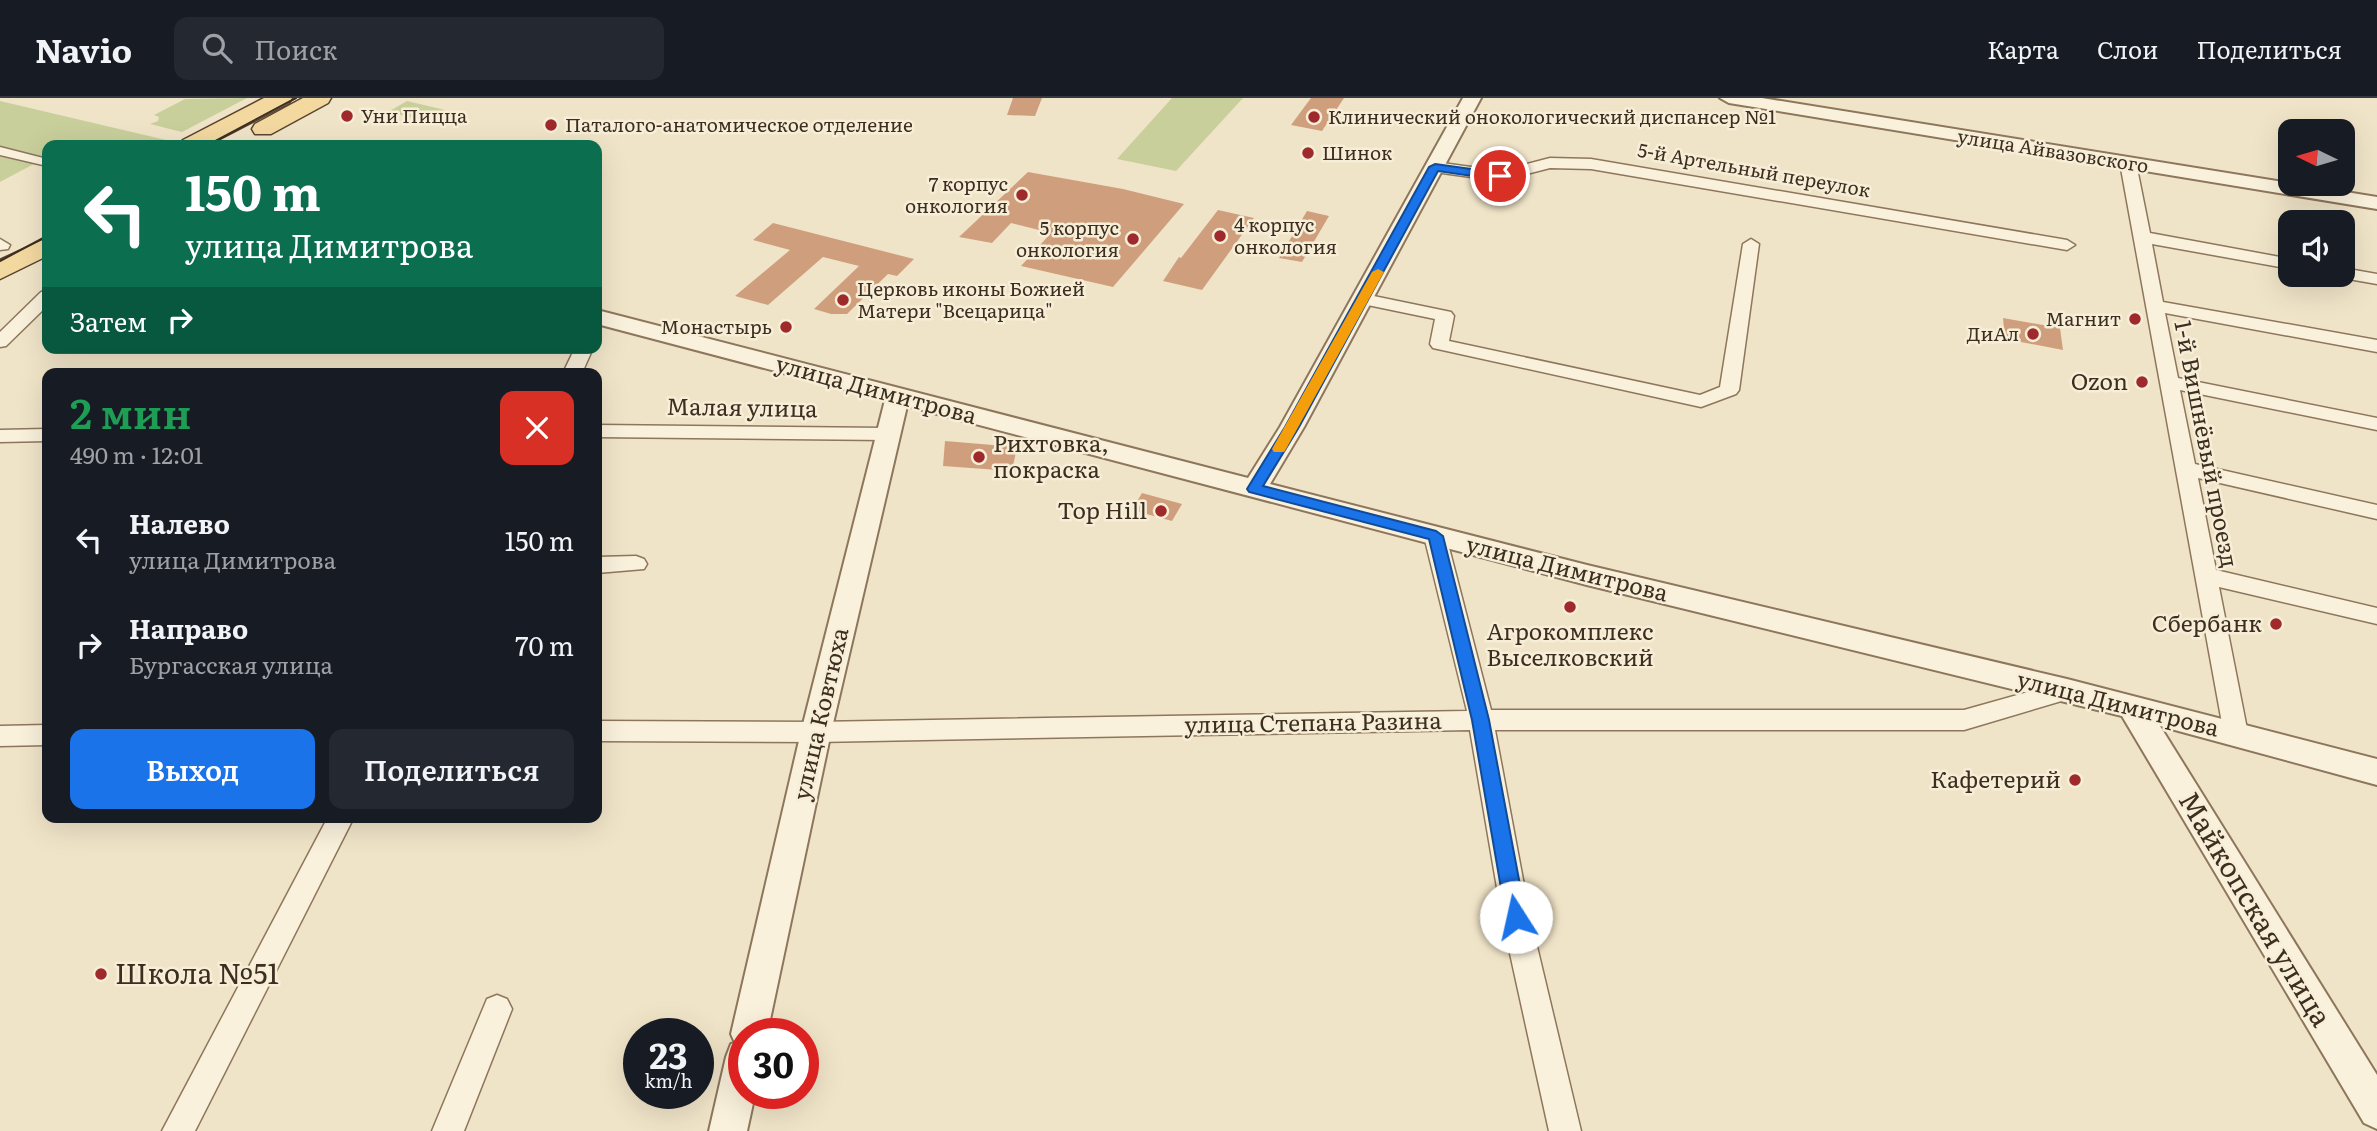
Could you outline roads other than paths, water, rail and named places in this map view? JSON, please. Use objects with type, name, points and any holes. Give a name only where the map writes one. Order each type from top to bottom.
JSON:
[{"type":"main road","points":[[201,140],[281,98]]},
{"type":"main road","points":[[242,140],[320,98]]},
{"type":"main road","points":[[1,245],[42,224]]},
{"type":"main road","points":[[0,271],[42,249]]},
{"type":"street","points":[[1254,489],[1364,299],[1472,98]]},
{"type":"street","name":"улица Айвазовского","points":[[1729,98],[2377,203]]},
{"type":"street","points":[[0,151],[42,162]]},
{"type":"street","name":"5-й Артельный переулок","points":[[1435,167],[1500,176],[1550,163],[1591,164],[2067,244]]},
{"type":"street","name":"1-й Вишнёвый проезд","points":[[2128,163],[2235,734]]},
{"type":"street","points":[[2142,237],[2278,262]]},
{"type":"street","points":[[1364,299],[1445,316],[1438,344],[1701,401],[1729,390],[1751,244]]},
{"type":"street","points":[[2355,275],[2377,279]]},
{"type":"street","points":[[0,342],[42,301]]},
{"type":"street","points":[[2155,306],[2377,346]]},
{"type":"street","name":"улица Димитрова","points":[[602,320],[1436,536],[2067,691],[2377,772]]},
{"type":"street","points":[[2170,382],[2377,424]]},
{"type":"street","name":"улица Ковтюха","points":[[753,1018],[816,732],[898,396]]},
{"type":"street","name":"Малая улица","points":[[602,431],[887,435]]},
{"type":"street","points":[[0,436],[42,435]]},
{"type":"street","points":[[2186,470],[2377,512]]},
{"type":"street","points":[[1436,536],[1481,720],[1516,917],[1565,1131]]},
{"type":"street","points":[[602,565],[636,564]]},
{"type":"street","points":[[2206,576],[2377,616]]},
{"type":"street","name":"улица Степана Разина","points":[[602,731],[816,732],[1481,720],[1964,720],[2067,691]]},
{"type":"street","name":"Майкопская улица","points":[[2133,708],[2377,1110]]},
{"type":"street","points":[[0,736],[42,735]]},
{"type":"street","points":[[178,1131],[338,823]]},
{"type":"street","points":[[448,1131],[497,1009]]},
{"type":"street","points":[[728,1131],[733,1109]]},
{"type":"tram line","points":[[217,140],[296,98]]},
{"type":"tram line","points":[[0,261],[42,239]]},
{"type":"place","name":"Уни Пицца","points":[[347,116]]},
{"type":"place","name":"Клинический онокологический диспансер №1","points":[[1314,117]]},
{"type":"place","name":"Паталого-анатомическое отделение","points":[[551,125]]},
{"type":"place","name":"Шинок","points":[[1308,153]]},
{"type":"place","name":"7 корпус онкология","points":[[1022,195]]},
{"type":"place","name":"4 корпус онкология","points":[[1220,236]]},
{"type":"place","name":"5 корпус онкология","points":[[1133,239]]},
{"type":"place","name":"Церковь иконы Божией Матери \"Всецарица\"","points":[[843,300]]},
{"type":"place","name":"Магнит","points":[[2135,319]]},
{"type":"place","name":"Монастырь","points":[[786,327]]},
{"type":"place","name":"ДиАл","points":[[2033,334]]},
{"type":"place","name":"Ozon","points":[[2142,382]]},
{"type":"place","name":"Рихтовка, покраска","points":[[979,457]]},
{"type":"place","name":"Top Hill","points":[[1161,511]]},
{"type":"place","name":"Агрокомплекс Выселковский","points":[[1570,607]]},
{"type":"place","name":"Сбербанк","points":[[2276,624]]},
{"type":"place","name":"Кафетерий","points":[[2075,780]]},
{"type":"place","name":"Школа №51","points":[[101,974]]}]
